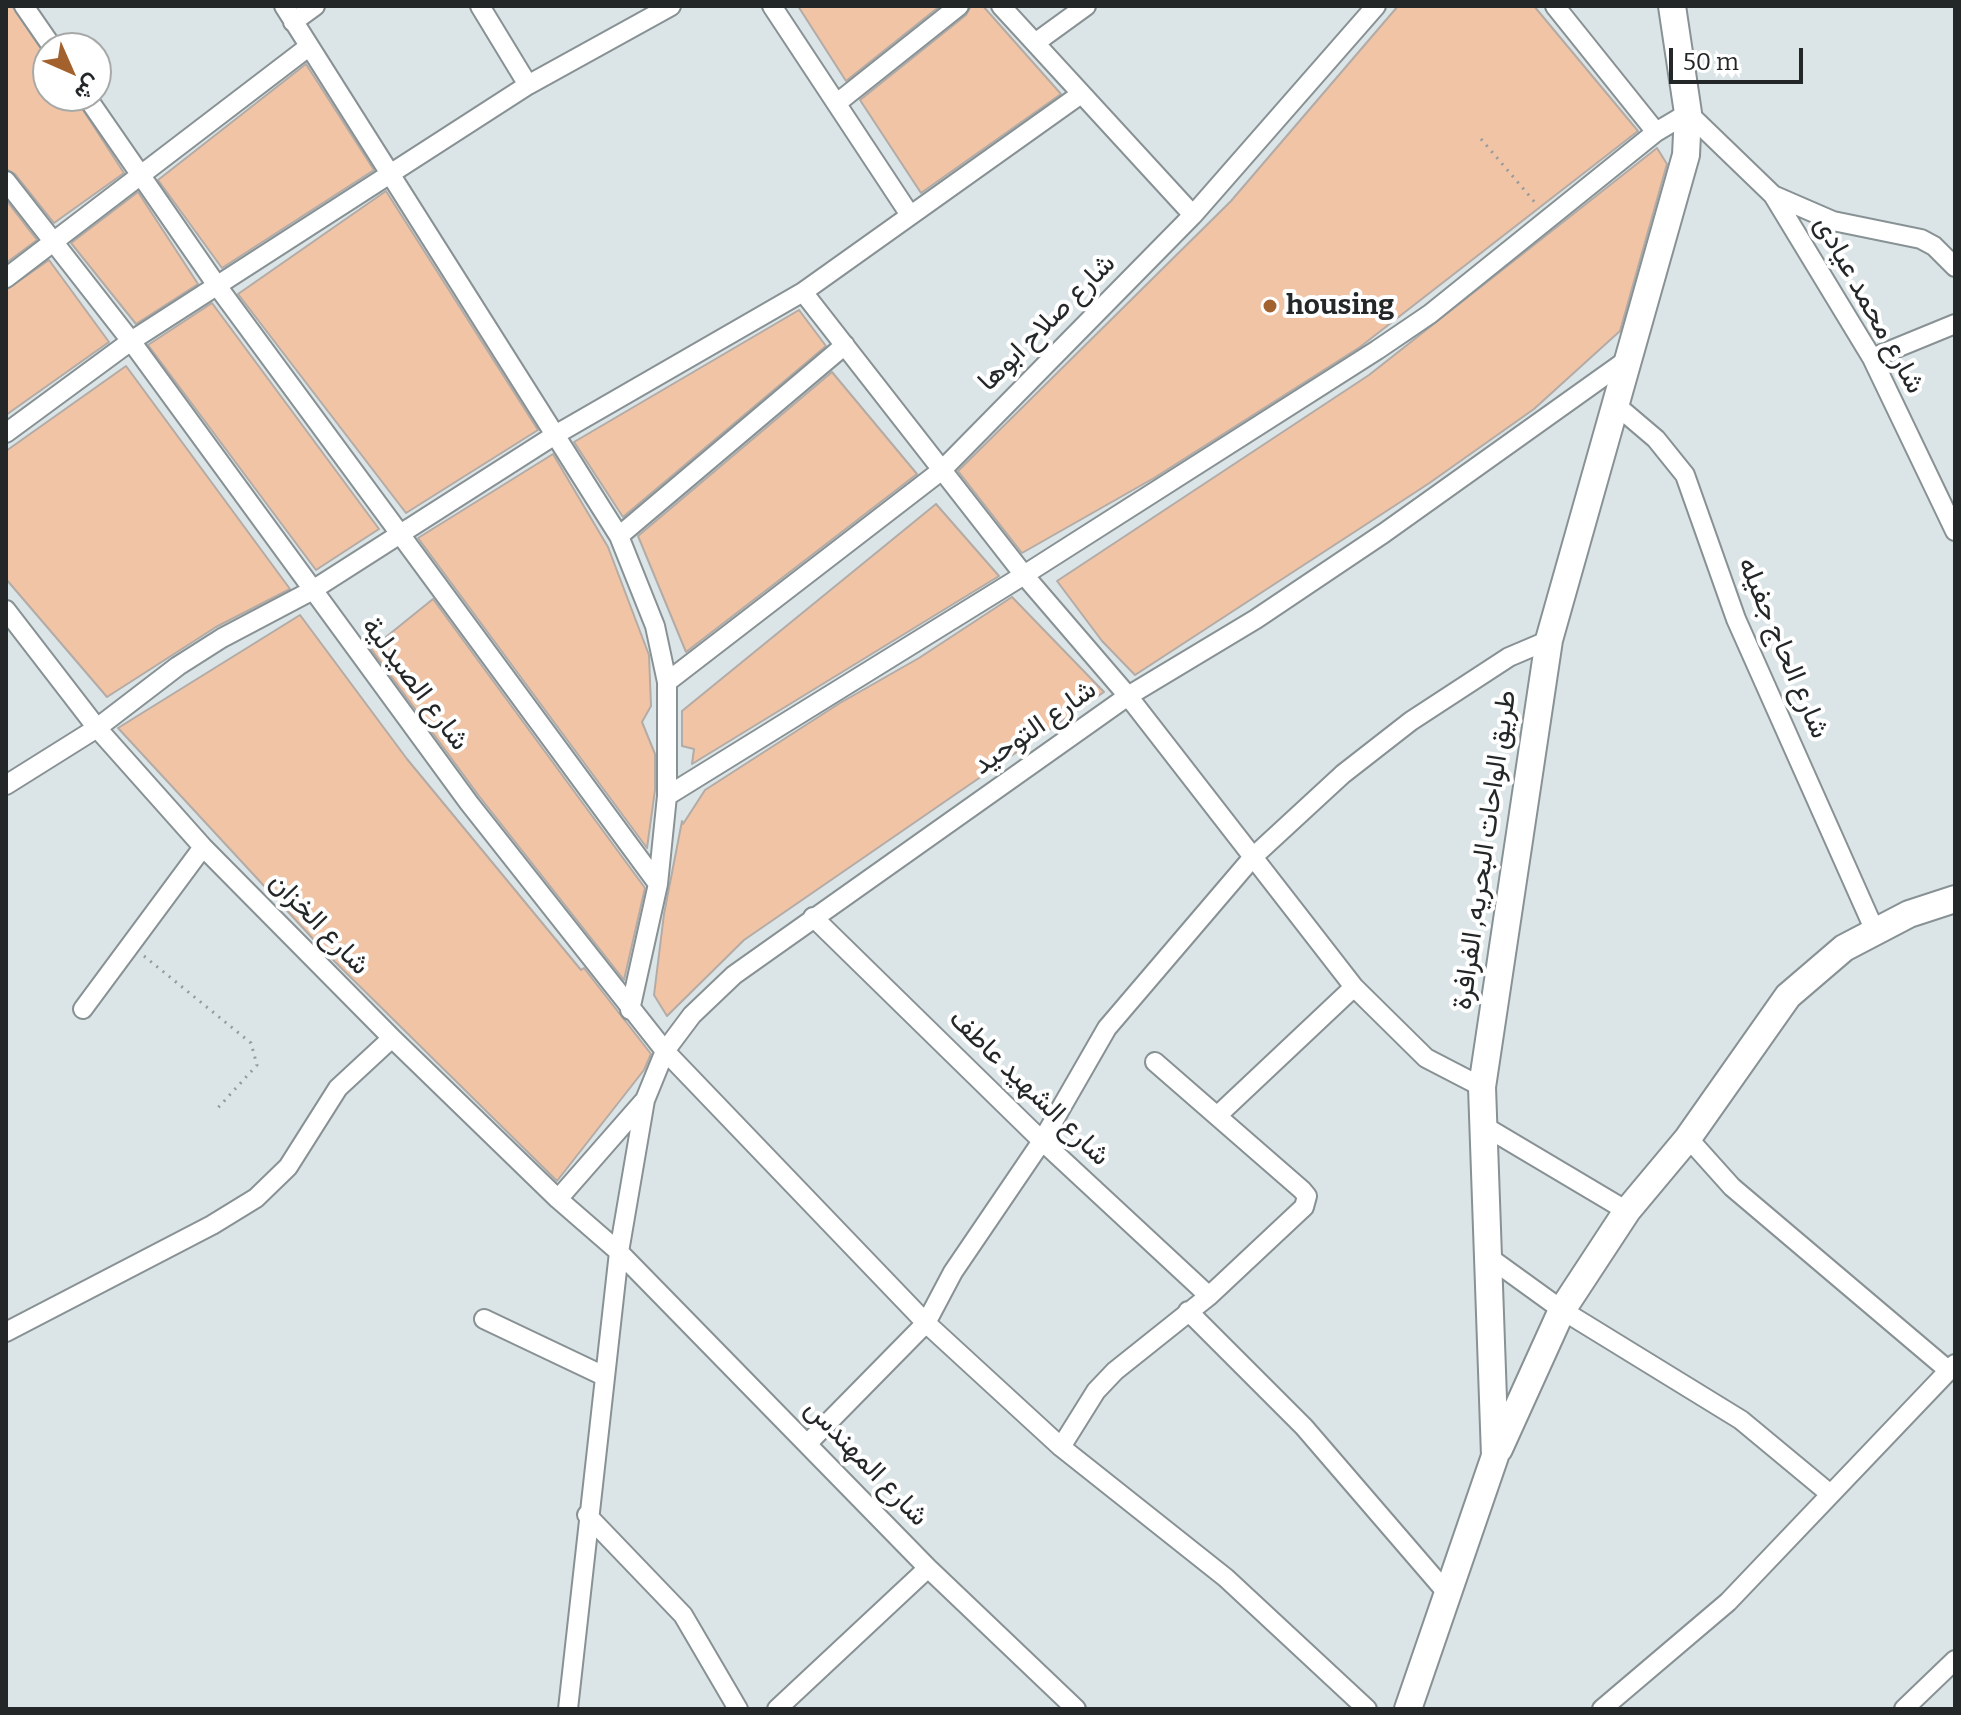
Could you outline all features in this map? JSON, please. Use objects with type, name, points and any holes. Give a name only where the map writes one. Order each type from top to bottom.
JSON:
[{"type":"main road","name":"طريق الواحات البحريه, الفرافرة","points":[[1408,1709],[1495,1456],[1482,1087],[1549,640],[1686,155],[1688,113],[1672,6]]},
{"type":"main road","points":[[1495,1456],[1562,1310],[1627,1211],[1688,1138],[1788,996],[1824,963],[1875,931],[1955,899]]},
{"type":"street","points":[[24,6],[42,32]]},
{"type":"street","points":[[315,6],[288,14],[619,536],[655,626],[667,682],[667,796],[658,884],[630,1010]]},
{"type":"street","points":[[480,6],[528,85]]},
{"type":"street","points":[[6,433],[131,341],[528,85],[671,6]]},
{"type":"street","points":[[772,6],[910,215]]},
{"type":"street","points":[[837,103],[959,6]]},
{"type":"street","points":[[1001,6],[1193,215]]},
{"type":"street","points":[[1035,43],[1086,6]]},
{"type":"street","name":"شارع صلاح ابوها","points":[[667,682],[942,470],[1193,215],[1376,6]]},
{"type":"street","points":[[1555,6],[1656,132]]},
{"type":"street","points":[[6,278],[307,48]]},
{"type":"street","points":[[6,785],[97,728],[178,666],[311,591],[555,435],[803,292],[1081,94]]},
{"type":"street","points":[[97,112],[218,287],[658,884]]},
{"type":"street","points":[[667,796],[1024,575],[1377,350],[1430,314],[1656,132],[1688,113],[1773,195],[1833,221],[1921,239],[1934,246],[1955,267]]},
{"type":"street","name":"شارع الصيدلية","points":[[6,181],[131,341],[469,803],[665,1051],[926,1323],[1061,1447],[1226,1578],[1367,1709]]},
{"type":"street","name":"شارع محمد عيادى","points":[[1773,195],[1872,358],[1955,531]]},
{"type":"street","points":[[803,292],[1024,575],[1128,696],[1354,987],[1426,1058],[1482,1087]]},
{"type":"street","points":[[1872,358],[1955,324]]},
{"type":"street","points":[[619,536],[845,345]]},
{"type":"street","name":"شارع التوحيد","points":[[568,1709],[587,1515],[619,1252],[645,1100],[665,1051],[692,1015],[734,975],[813,917],[1128,696],[1256,619],[1384,533],[1628,359]]},
{"type":"street","name":"شارع الحاج جفيله","points":[[1616,405],[1656,439],[1685,475],[1736,619],[1875,931]]},
{"type":"street","name":"شارع الخزان","points":[[6,610],[97,728],[203,847],[392,1038],[558,1199],[619,1252]]},
{"type":"street","points":[[809,1442],[926,1323],[953,1272],[1042,1141],[1107,1028],[1253,857],[1343,774],[1411,721],[1509,657],[1549,640]]},
{"type":"street","points":[[83,1009],[203,847]]},
{"type":"street","name":"شارع الشهيد عاطف","points":[[813,917],[1042,1141],[1209,1296]]},
{"type":"street","points":[[1217,1116],[1354,987]]},
{"type":"street","points":[[6,1332],[212,1225],[256,1198],[288,1167],[338,1088],[392,1038]]},
{"type":"street","points":[[1061,1447],[1096,1391],[1209,1296],[1308,1202],[1302,1190],[1155,1062]]},
{"type":"street","points":[[558,1199],[645,1100]]},
{"type":"street","points":[[1484,1126],[1627,1211]]},
{"type":"street","points":[[1602,1709],[1728,1602],[1952,1367],[1732,1187],[1688,1138]]},
{"type":"street","name":"شارع المهندس","points":[[619,1252],[809,1442],[928,1568],[1076,1709]]},
{"type":"street","points":[[1490,1258],[1562,1310],[1741,1420],[1829,1493]]},
{"type":"street","points":[[1188,1311],[1304,1427],[1447,1593]]},
{"type":"street","points":[[484,1319],[604,1376]]},
{"type":"street","points":[[587,1515],[683,1615],[738,1709]]},
{"type":"street","points":[[777,1709],[928,1568]]},
{"type":"street","points":[[1904,1709],[1955,1660]]},
{"type":"path","points":[[1481,139],[1548,218]]},
{"type":"path","points":[[129,943],[251,1043],[257,1065],[216,1110]]},
{"type":"building","points":[[6,6],[12,6],[32,35],[32,112],[84,112],[124,173],[54,223],[15,174],[6,169]]},
{"type":"building","points":[[798,6],[940,6],[846,81]]},
{"type":"building","points":[[971,6],[983,6],[1061,94],[921,193],[860,100],[966,15]]},
{"type":"building","name":"housing","points":[[1398,6],[1534,6],[1638,131],[1360,347],[1154,478],[1022,553],[958,471],[1231,201]]},
{"type":"building","points":[[306,64],[374,170],[222,268],[158,180]]},
{"type":"building","name":"housing","points":[[1657,148],[1667,164],[1620,331],[1534,409],[1428,484],[1135,675],[1102,641],[1057,581],[1369,375]]},
{"type":"building","points":[[386,191],[538,430],[406,513],[238,294]]},
{"type":"building","points":[[138,192],[198,284],[136,324],[71,243]]},
{"type":"building","points":[[6,200],[37,240],[6,263]]},
{"type":"building","points":[[49,260],[109,342],[6,415],[6,290]]},
{"type":"building","points":[[212,303],[379,529],[316,570],[148,345]]},
{"type":"building","points":[[799,310],[826,346],[623,517],[574,442]]},
{"type":"building","points":[[126,366],[290,589],[216,627],[107,697],[6,579],[6,451]]},
{"type":"building","points":[[832,372],[917,474],[686,652],[638,536]]},
{"type":"building","points":[[553,454],[608,547],[649,655],[651,706],[642,722],[655,754],[655,790],[647,848],[418,538]]},
{"type":"building","points":[[936,504],[999,576],[692,764],[694,749],[682,746],[682,711]]},
{"type":"building","points":[[1012,597],[1104,692],[744,940],[667,1016],[654,995],[664,914],[682,821],[683,824],[705,790]]},
{"type":"building","points":[[433,599],[645,888],[624,980],[479,796],[371,649]]},
{"type":"building","points":[[300,615],[407,759],[581,970],[584,968],[651,1054],[644,1070],[557,1181],[327,954],[118,728]]},
{"type":"place","name":"housing","points":[[1270,306]]}]
